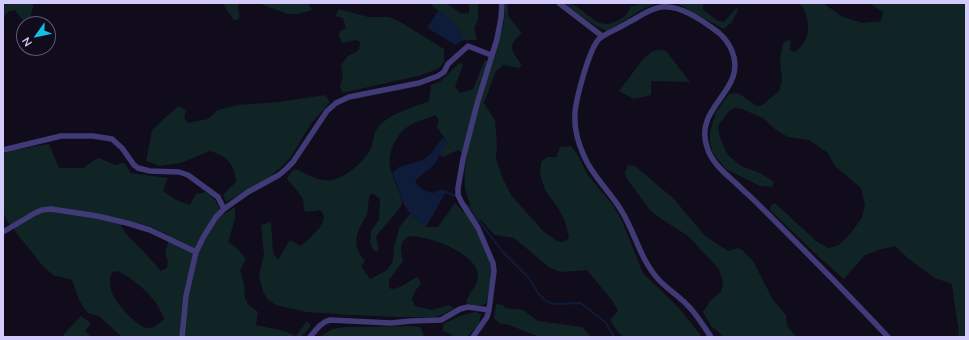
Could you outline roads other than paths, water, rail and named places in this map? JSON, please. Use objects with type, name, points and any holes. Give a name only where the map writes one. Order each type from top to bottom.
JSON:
[{"type":"street","points":[[473,337],[487,317],[494,271],[493,263],[478,228],[458,195],[458,188],[463,159],[491,55],[497,39],[502,3]]},
{"type":"street","points":[[559,3],[602,36]]},
{"type":"street","points":[[711,337],[691,309],[658,279],[649,266],[640,251],[632,229],[621,210],[590,168],[580,148],[576,130],[575,113],[587,62],[597,40],[649,11],[661,7],[676,8],[686,12],[720,34],[727,41],[734,57],[732,82],[713,107],[706,123],[704,134],[706,145],[716,163],[888,337]]},
{"type":"street","points":[[182,337],[186,296],[196,252],[216,216],[248,192],[279,175],[286,169],[293,162],[326,111],[336,103],[349,97],[419,83],[438,76],[444,72],[448,64],[468,46],[491,55]]},
{"type":"street","points":[[3,150],[62,136],[93,136],[112,139],[122,148],[134,165],[138,168],[150,171],[179,172],[188,176],[218,197],[224,209]]},
{"type":"street","points":[[3,232],[35,213],[51,209],[98,216],[127,223],[150,230],[196,252]]},
{"type":"street","points":[[310,337],[321,324],[330,320],[391,323],[441,320],[460,309],[468,307],[489,310]]},
{"type":"water","points":[[438,11],[455,23],[460,30],[463,40],[456,45],[427,28]]},
{"type":"water","points":[[443,137],[447,142],[435,164],[415,181],[420,188],[427,191],[433,193],[442,189],[446,192],[426,227],[417,221],[403,203],[392,173],[399,167],[423,160],[430,155]]},
{"type":"waterway","points":[[446,192],[455,196]]},
{"type":"waterway","points":[[467,205],[502,251],[529,278],[538,293],[547,302],[556,304],[581,303],[606,323],[614,337]]}]
